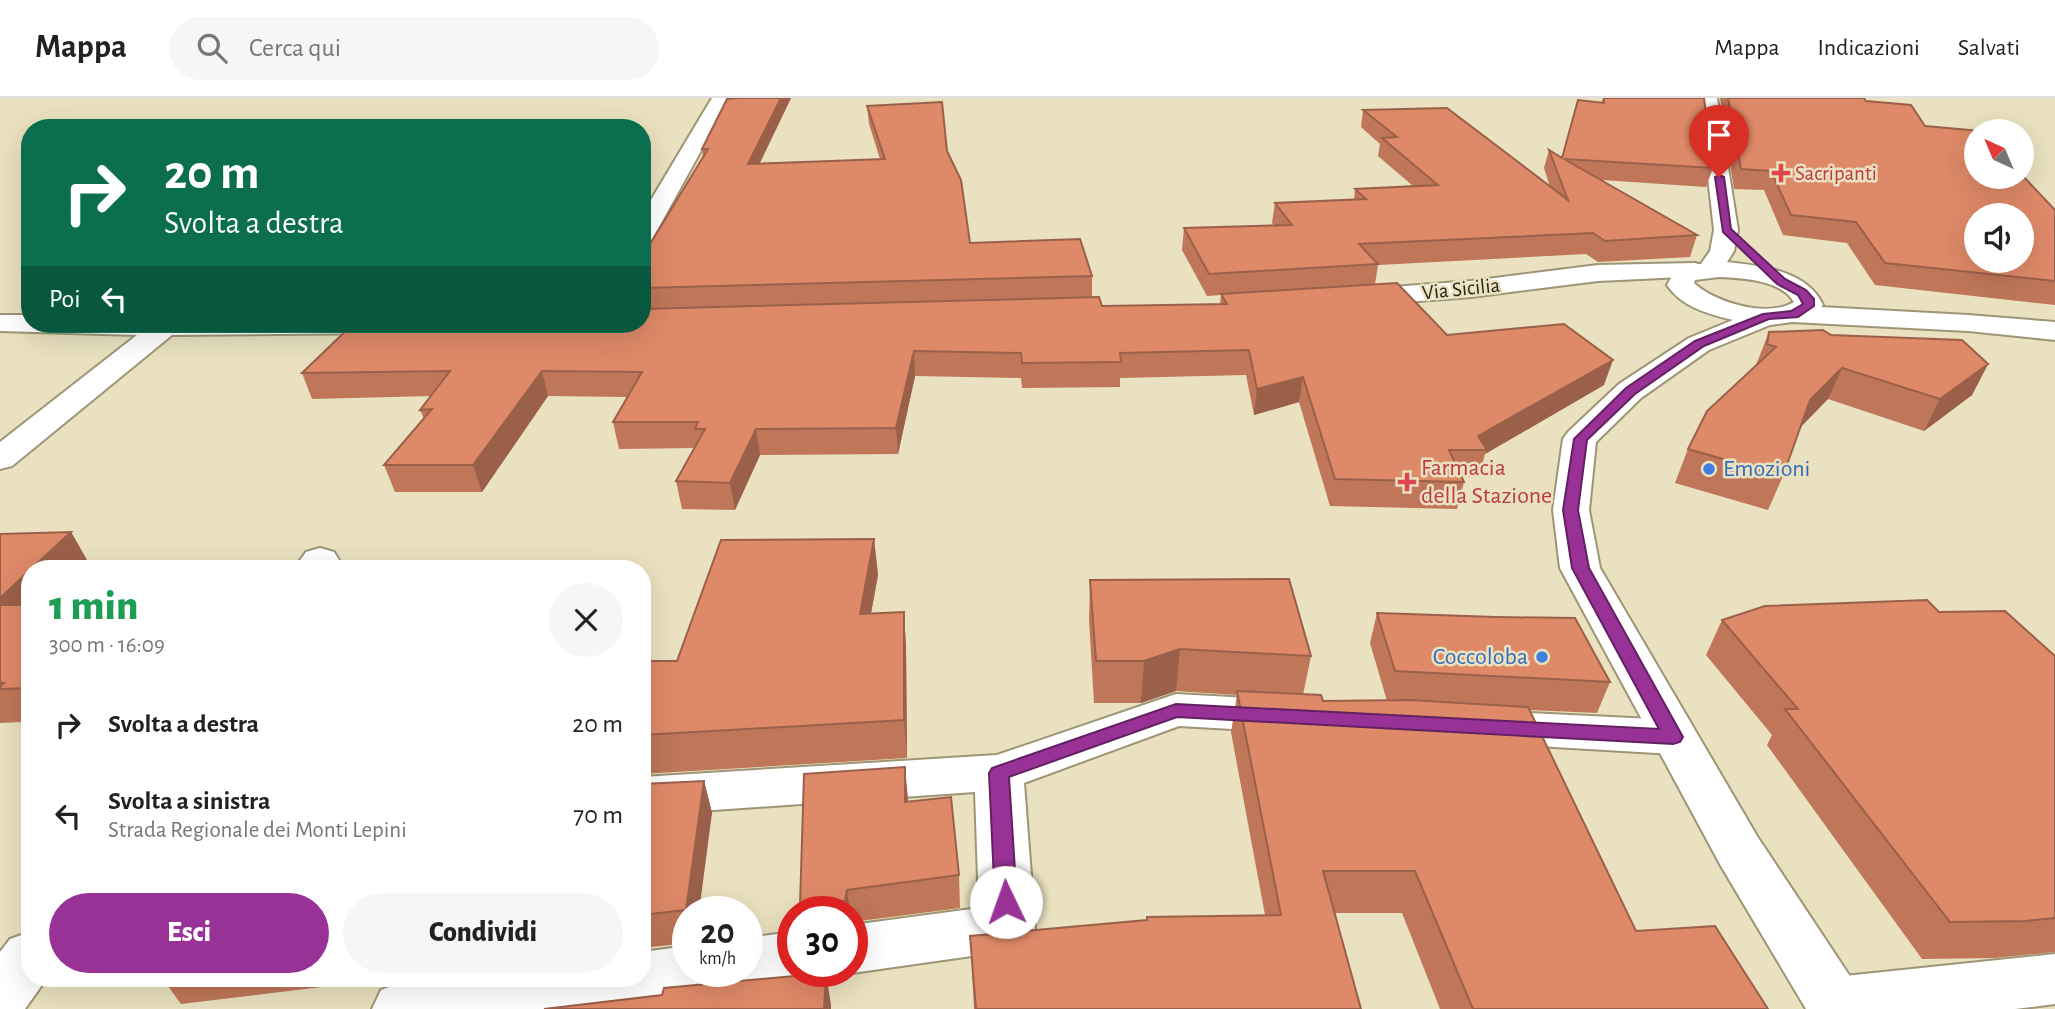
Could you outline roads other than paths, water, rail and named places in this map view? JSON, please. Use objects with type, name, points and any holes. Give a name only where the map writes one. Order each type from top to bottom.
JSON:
[{"type":"street","points":[[651,220],[721,98]]},
{"type":"street","points":[[1699,344],[1698,300],[1680,285],[1685,274],[1702,270],[1718,261],[1727,230],[1708,98]]},
{"type":"street","points":[[1727,230],[1786,284],[1808,299],[1808,306],[1699,344],[1630,391],[1580,439],[1571,510],[1580,568],[1673,737],[1740,851],[1837,1006],[2055,979]]},
{"type":"street","name":"Via Sicilia","points":[[1322,300],[1471,289],[1629,271],[1740,271],[1786,284],[1968,323]]},
{"type":"street","name":"Via Sicilia","points":[[1567,277],[1622,281],[1698,300],[1733,312],[1968,323]]},
{"type":"street","points":[[0,323],[21,324]]},
{"type":"street","points":[[1968,323],[2055,331]]},
{"type":"street","points":[[0,459],[158,333]]},
{"type":"street","points":[[651,795],[999,773],[1176,710],[1328,718]]},
{"type":"street","points":[[1438,724],[1673,737]]},
{"type":"street","points":[[868,947],[1007,928],[999,773]]},
{"type":"street","points":[[0,997],[21,968]]},
{"type":"street","points":[[651,976],[672,973]]},
{"type":"street","points":[[402,1009],[565,987]]},
{"type":"place","name":"Sacripanti","points":[[1781,173]]},
{"type":"place","name":"Emozioni","points":[[1709,469]]},
{"type":"place","name":"Farmacia della Stazione","points":[[1407,482]]},
{"type":"place","name":"Coccoloba","points":[[1542,657]]}]
